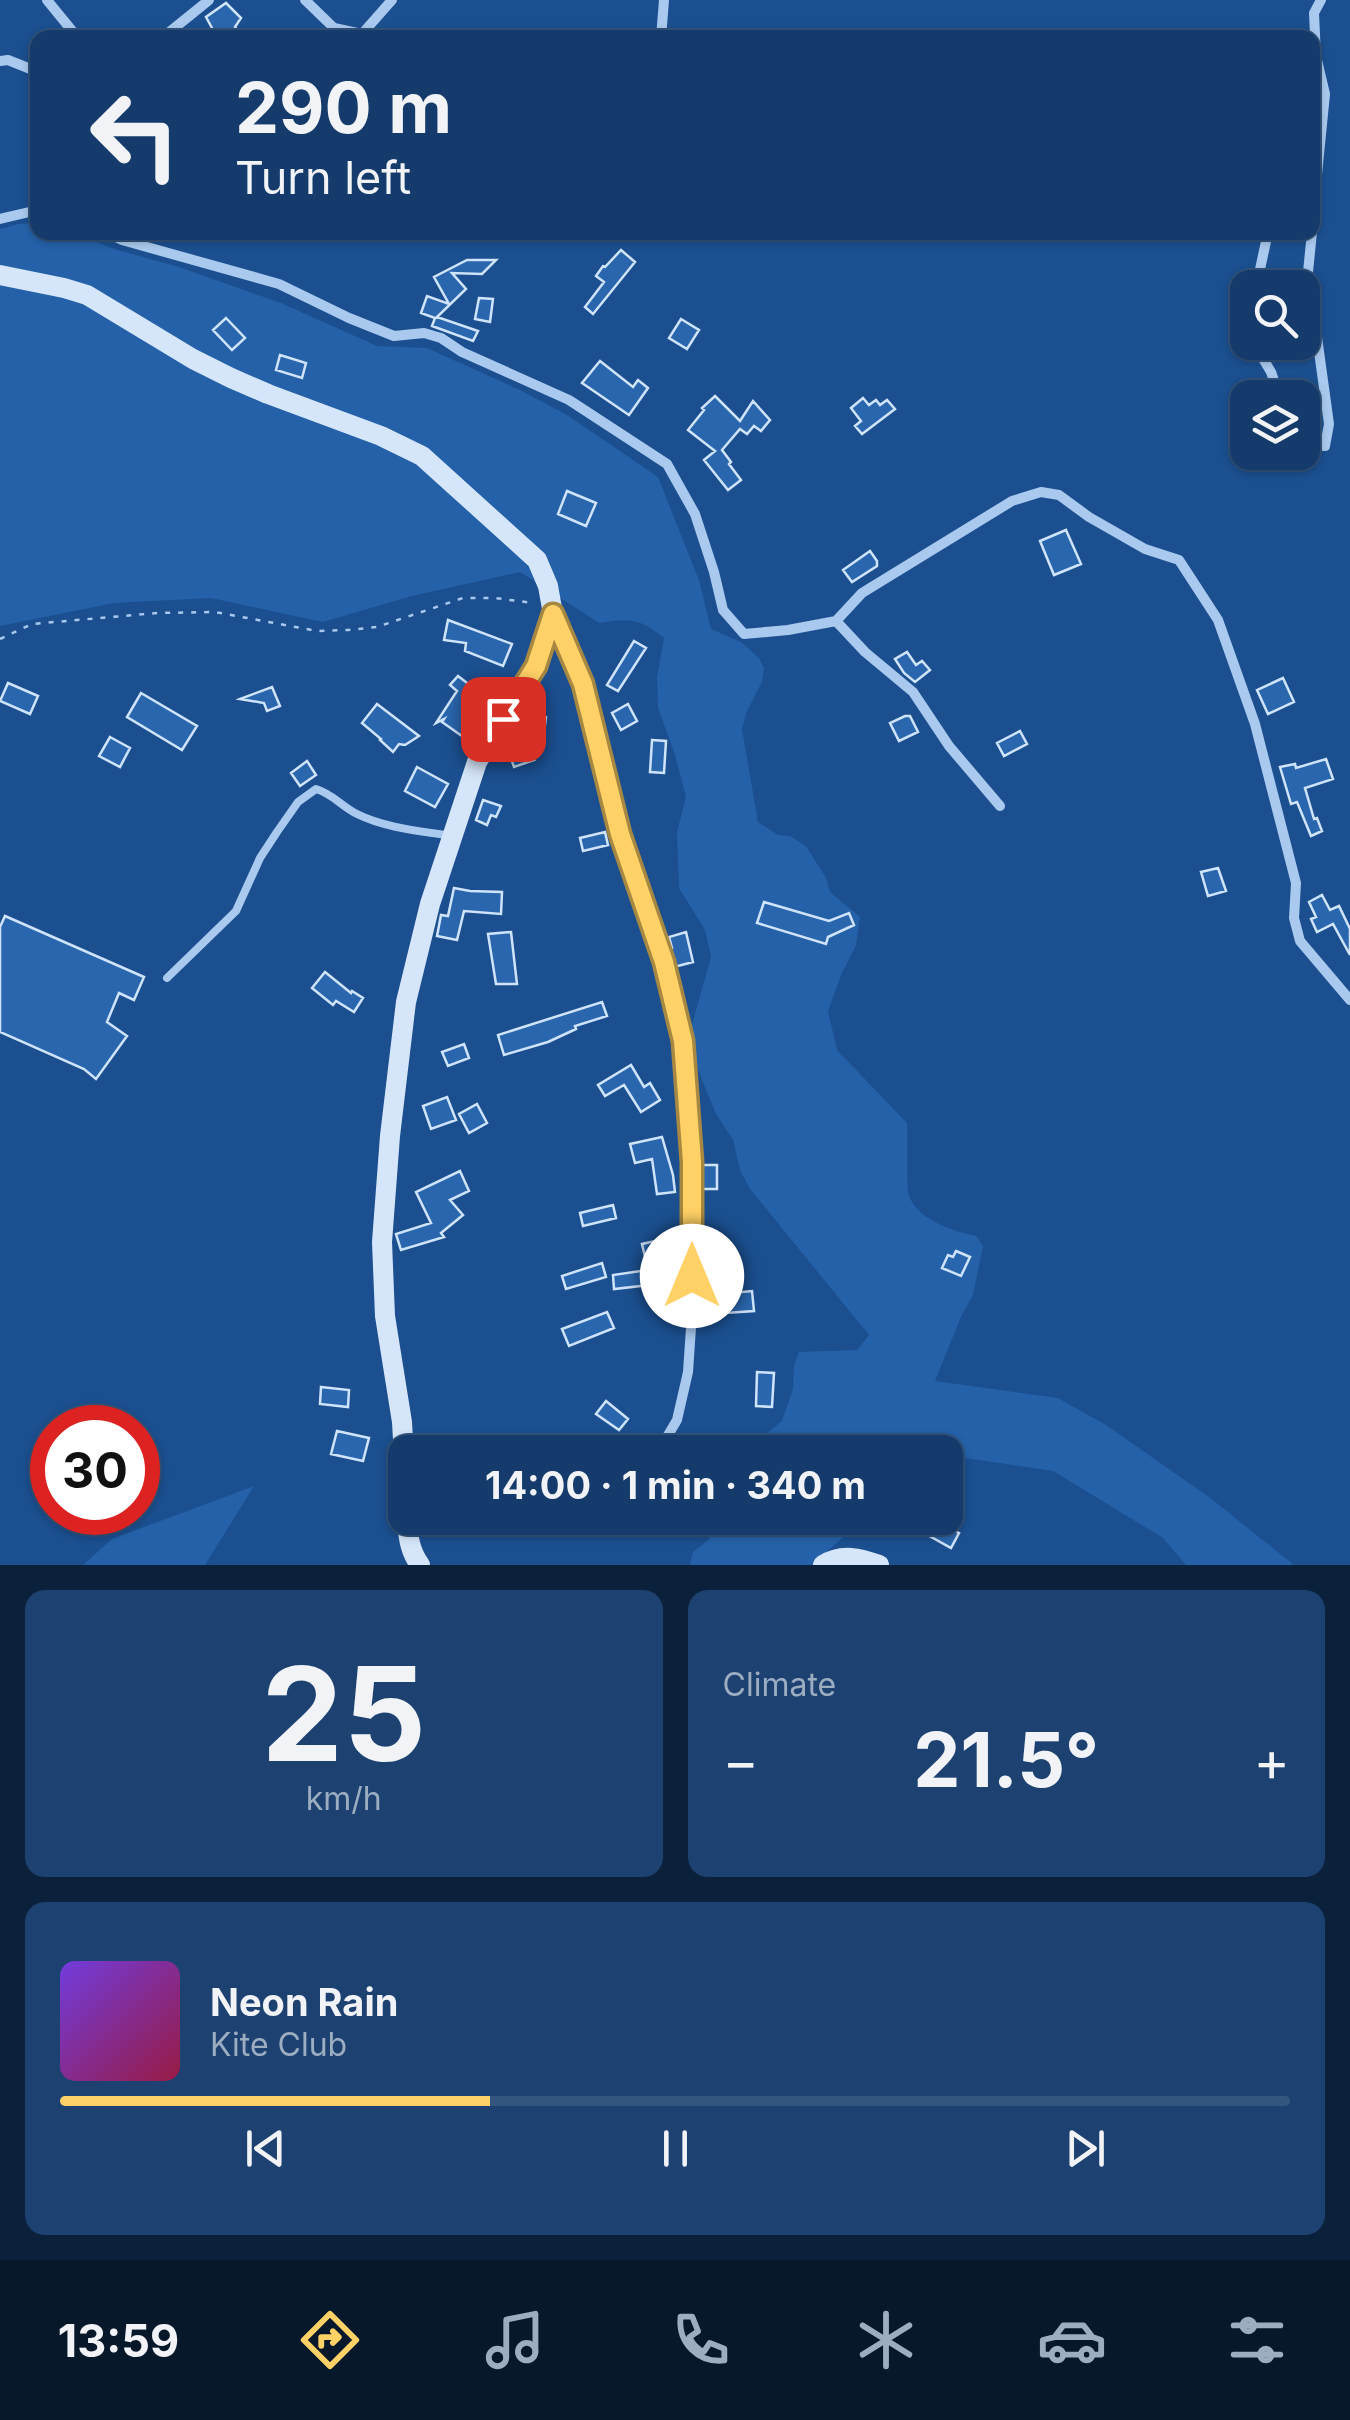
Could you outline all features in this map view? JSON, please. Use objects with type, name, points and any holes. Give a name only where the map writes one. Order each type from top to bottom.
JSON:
[{"type":"main road","points":[[0,276],[86,295],[231,378],[422,456],[536,560],[548,586],[552,610],[536,666],[477,762],[417,952],[406,1002],[382,1242],[385,1316],[403,1435]]},
{"type":"main road","points":[[408,1535],[420,1565]]},
{"type":"main road","points":[[823,1565],[845,1557],[880,1565]]},
{"type":"street","points":[[47,0],[71,30]]},
{"type":"street","points":[[172,30],[209,0]]},
{"type":"street","points":[[305,0],[334,28],[343,30]]},
{"type":"street","points":[[366,30],[392,0]]},
{"type":"street","points":[[661,30],[664,0]]},
{"type":"street","points":[[1315,30],[1314,13],[1321,0]]},
{"type":"street","points":[[0,61],[30,69]]},
{"type":"street","points":[[1320,73],[1325,94],[1320,144]]},
{"type":"street","points":[[0,219],[30,212]]},
{"type":"street","points":[[122,240],[280,284],[394,336],[424,334],[441,338],[462,352],[569,400],[667,464],[696,514],[722,610],[744,634],[836,621],[862,593],[1012,501],[1041,492],[1059,495],[1145,549],[1178,560],[1218,620],[1255,724],[1296,883],[1294,918],[1300,941],[1350,1000]]},
{"type":"street","points":[[1260,270],[1266,240]]},
{"type":"street","points":[[1311,240],[1308,272],[1329,424],[1325,446],[1320,446]]},
{"type":"street","points":[[552,610],[583,684],[620,834],[664,962],[683,1041],[692,1162],[692,1313],[688,1372],[677,1420],[668,1435]]},
{"type":"street","points":[[836,621],[864,652],[913,692],[949,746],[1000,806]]},
{"type":"lane","points":[[167,978],[236,911],[276,832],[298,802],[316,789],[361,816],[452,836]]},
{"type":"path","points":[[0,639],[32,624],[156,613],[215,612],[317,630],[348,630],[377,626],[463,598],[494,598],[552,610]]},
{"type":"shaded area","points":[[30,223],[30,240],[92,240],[281,303],[377,346],[427,348],[567,415],[658,477],[699,580],[711,629],[741,642],[764,668],[742,729],[758,822],[806,846],[830,892],[860,917],[856,945],[828,1011],[837,1050],[907,1123],[908,1191],[914,1204],[937,1223],[976,1236],[983,1246],[973,1295],[935,1381],[1058,1398],[1106,1425],[1209,1497],[1294,1565],[1186,1565],[1163,1538],[1053,1471],[963,1458],[963,1435],[764,1435],[782,1421],[793,1389],[799,1352],[857,1350],[869,1335],[750,1189],[740,1170],[733,1140],[716,1114],[696,1065],[691,1028],[711,957],[705,930],[679,888],[677,832],[686,797],[658,708],[657,677],[664,638],[634,621],[599,623],[520,572],[412,596],[323,622],[211,598],[114,603],[0,626],[0,229]]},
{"type":"shaded area","points":[[254,1486],[205,1565],[83,1565],[112,1539],[123,1535],[160,1535],[160,1521]]},
{"type":"shaded area","points":[[709,1535],[845,1535],[811,1565],[690,1565],[693,1552]]},
{"type":"building","points":[[226,3],[241,18],[235,27],[237,30],[210,30],[206,17]]},
{"type":"building","points":[[621,250],[635,262],[593,314],[585,307],[604,282],[596,276]]},
{"type":"building","points":[[467,260],[496,260],[482,274],[452,273],[466,289],[437,317],[478,331],[473,341],[432,326],[435,318],[421,313],[427,296],[449,304],[434,277]]},
{"type":"building","points":[[479,298],[493,299],[490,322],[475,319]]},
{"type":"building","points":[[226,318],[245,338],[232,350],[213,330]]},
{"type":"building","points":[[681,319],[699,330],[687,349],[669,338]]},
{"type":"building","points":[[280,355],[306,363],[302,378],[276,370]]},
{"type":"building","points":[[600,361],[633,387],[638,380],[648,388],[629,415],[582,383]]},
{"type":"building","points":[[715,396],[740,421],[753,401],[770,420],[761,431],[754,426],[747,434],[740,429],[722,450],[741,480],[728,490],[704,460],[715,451],[688,430]]},
{"type":"building","points":[[863,398],[869,405],[887,400],[895,409],[862,434],[855,426],[861,421],[851,408]]},
{"type":"building","points":[[567,491],[596,503],[586,526],[558,514]]},
{"type":"building","points":[[1066,530],[1081,564],[1054,575],[1040,541]]},
{"type":"building","points":[[870,551],[877,566],[852,582],[843,570]]},
{"type":"building","points":[[448,620],[512,644],[503,666],[465,651],[466,643],[444,640]]},
{"type":"building","points":[[634,641],[646,648],[618,691],[607,685]]},
{"type":"building","points":[[907,652],[916,665],[922,661],[930,670],[915,682],[895,659]]},
{"type":"building","points":[[458,676],[484,696],[464,722],[477,731],[469,741],[442,722],[444,719],[436,723],[457,691],[450,685]]},
{"type":"building","points":[[1283,678],[1294,702],[1268,714],[1257,690]]},
{"type":"building","points":[[8,683],[38,696],[30,714],[0,701]]},
{"type":"building","points":[[272,687],[280,706],[267,711],[264,703],[240,699]]},
{"type":"building","points":[[141,693],[197,726],[182,750],[127,717]]},
{"type":"building","points":[[377,704],[419,736],[405,745],[399,744],[393,752],[362,723]]},
{"type":"building","points":[[628,704],[637,721],[621,730],[612,713]]},
{"type":"building","points":[[527,715],[546,717],[543,741],[524,739]]},
{"type":"building","points":[[910,716],[918,732],[899,741],[890,723]]},
{"type":"building","points":[[1020,731],[1027,744],[1004,756],[997,743]]},
{"type":"building","points":[[110,737],[130,748],[120,767],[99,756]]},
{"type":"building","points":[[652,740],[666,741],[664,773],[650,772]]},
{"type":"building","points":[[525,745],[534,760],[514,767],[508,750]]},
{"type":"building","points":[[1326,759],[1333,779],[1305,788],[1314,819],[1317,818],[1322,831],[1311,836],[1297,802],[1291,804],[1280,767],[1295,764],[1296,768]]},
{"type":"building","points":[[307,761],[316,775],[300,786],[291,773]]},
{"type":"building","points":[[417,767],[448,784],[435,807],[405,791]]},
{"type":"building","points":[[483,800],[501,806],[487,825],[476,820]]},
{"type":"building","points":[[605,832],[608,845],[583,851],[580,838]]},
{"type":"building","points":[[1218,868],[1226,891],[1208,896],[1201,872]]},
{"type":"building","points":[[454,888],[502,892],[501,914],[464,911],[457,940],[437,936],[441,915],[448,916]]},
{"type":"building","points":[[1322,895],[1330,910],[1339,906],[1350,929],[1350,955],[1333,924],[1317,932],[1309,902]]},
{"type":"building","points":[[764,902],[829,921],[849,913],[854,925],[828,937],[826,944],[757,923]]},
{"type":"building","points":[[5,916],[144,977],[134,1000],[119,993],[107,1022],[127,1036],[96,1079],[84,1069],[0,1032],[0,927]]},
{"type":"building","points":[[511,932],[517,984],[496,984],[488,934]]},
{"type":"building","points":[[686,932],[693,962],[674,967],[669,937]]},
{"type":"building","points":[[325,972],[363,998],[354,1012],[336,1001],[333,1005],[312,988]]},
{"type":"building","points":[[602,1002],[607,1016],[575,1026],[576,1029],[548,1042],[504,1055],[498,1035]]},
{"type":"building","points":[[464,1044],[469,1058],[448,1066],[442,1052]]},
{"type":"building","points":[[631,1065],[644,1087],[650,1083],[660,1100],[641,1112],[624,1085],[605,1096],[598,1085]]},
{"type":"building","points":[[447,1097],[456,1120],[431,1129],[423,1106]]},
{"type":"building","points":[[477,1104],[487,1123],[469,1133],[459,1114]]},
{"type":"building","points":[[662,1137],[675,1192],[657,1194],[652,1159],[635,1163],[630,1144]]},
{"type":"building","points":[[702,1165],[717,1165],[717,1189],[702,1189]]},
{"type":"building","points":[[460,1171],[469,1191],[450,1200],[463,1215],[441,1233],[444,1237],[401,1250],[396,1234],[431,1223],[416,1192]]},
{"type":"building","points":[[613,1205],[616,1218],[583,1226],[580,1213]]},
{"type":"building","points":[[673,1237],[676,1252],[669,1254],[676,1284],[614,1289],[613,1275],[648,1270],[642,1244]]},
{"type":"building","points":[[703,1246],[719,1246],[719,1272],[704,1272]]},
{"type":"building","points":[[956,1251],[970,1257],[961,1276],[942,1268],[948,1255],[953,1257]]},
{"type":"building","points":[[602,1263],[606,1277],[566,1289],[562,1276]]},
{"type":"building","points":[[752,1291],[754,1311],[711,1314],[711,1299],[732,1299],[731,1293]]},
{"type":"building","points":[[607,1312],[614,1328],[569,1346],[562,1329]]},
{"type":"building","points":[[757,1372],[774,1373],[772,1407],[756,1406]]},
{"type":"building","points":[[321,1387],[349,1390],[348,1407],[320,1404]]},
{"type":"building","points":[[606,1401],[628,1419],[619,1430],[596,1414]]},
{"type":"building","points":[[337,1431],[369,1438],[363,1461],[331,1454]]},
{"type":"building","points":[[928,1535],[958,1535],[951,1548]]},
{"type":"route","points":[[503,719],[530,679],[553,614],[583,684],[620,834],[664,962],[683,1041],[692,1162],[692,1276]]}]
